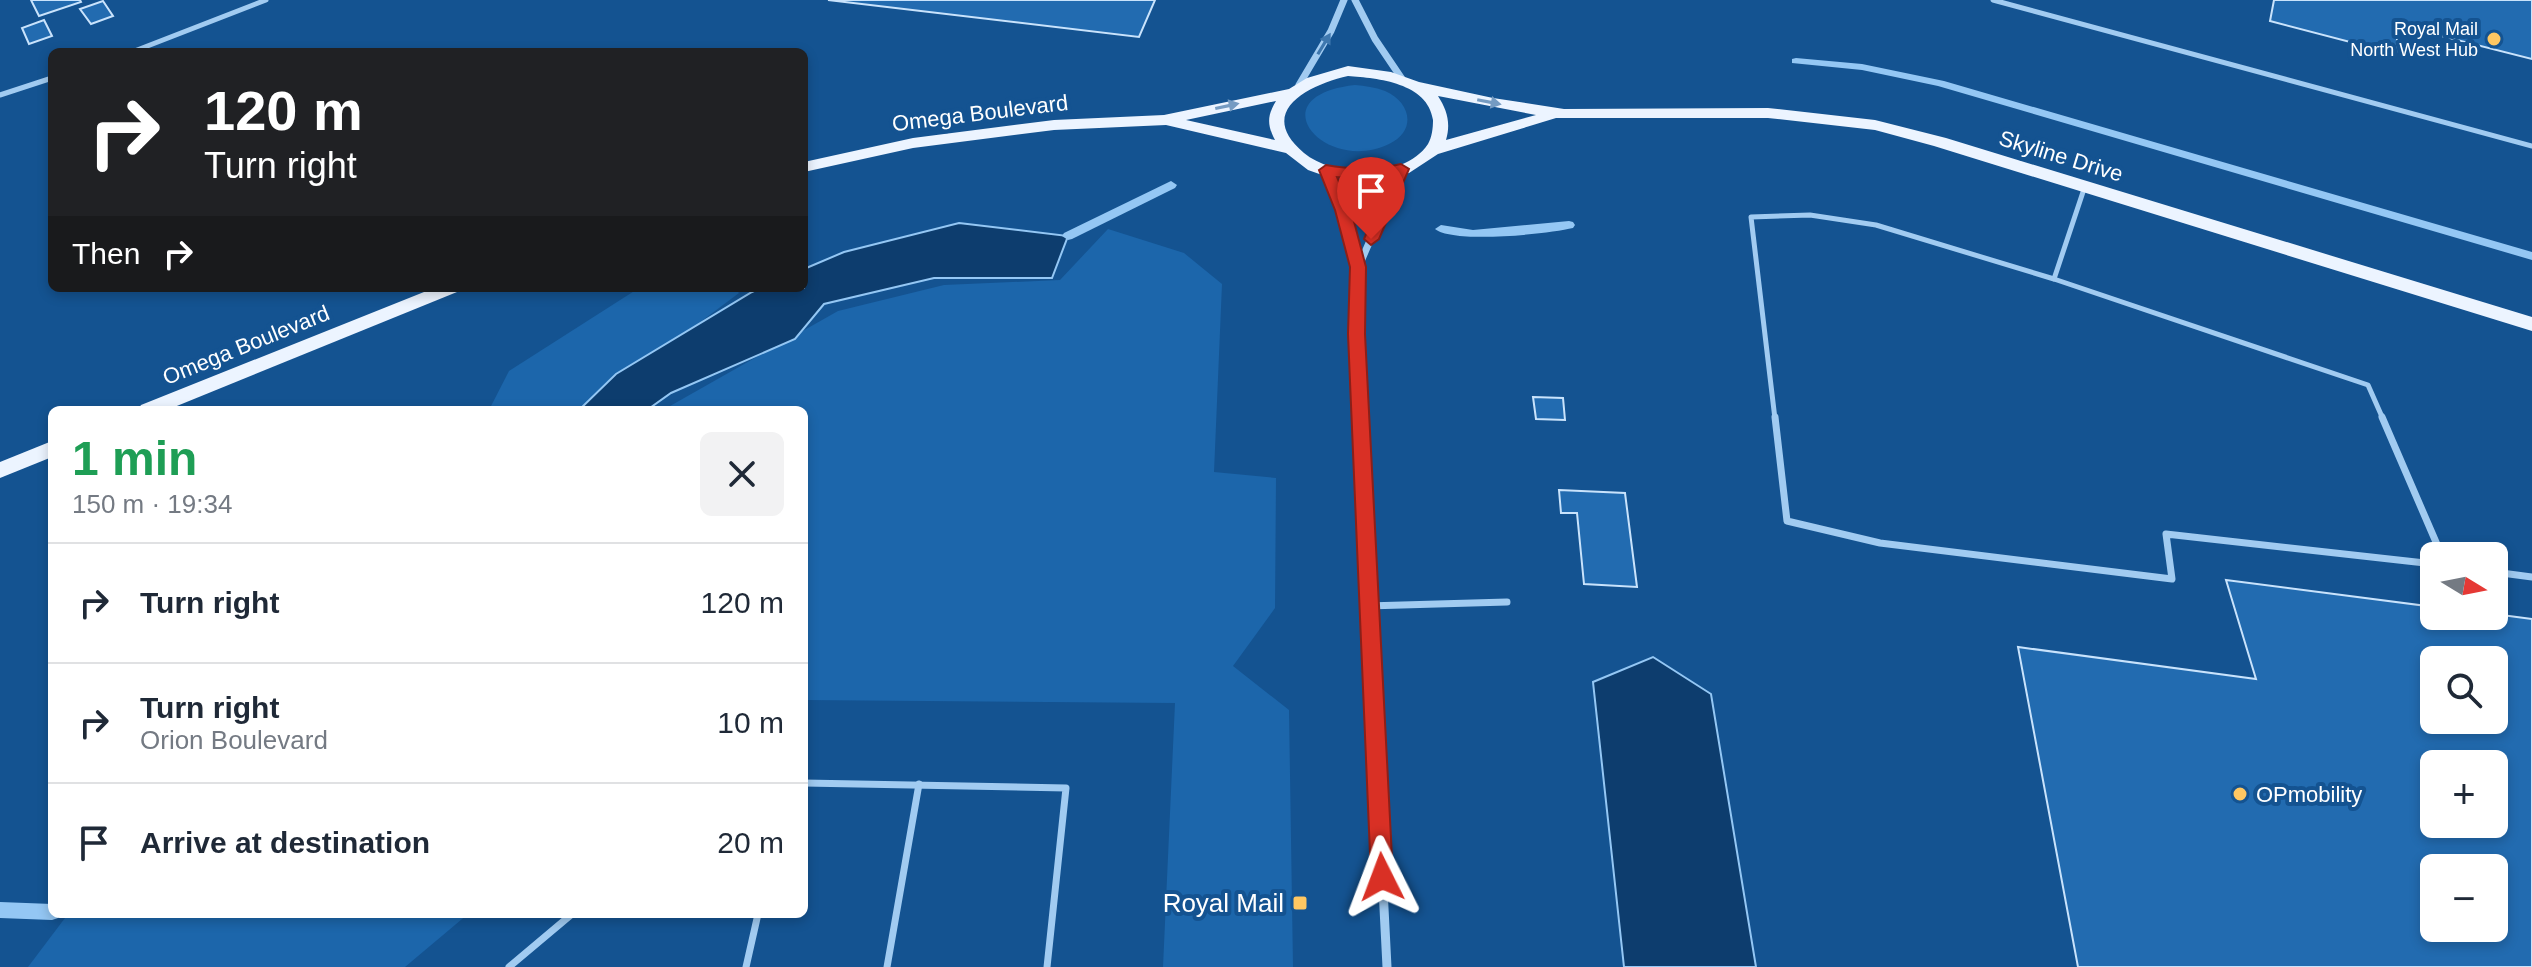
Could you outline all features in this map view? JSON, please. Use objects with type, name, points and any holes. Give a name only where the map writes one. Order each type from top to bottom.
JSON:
[{"type":"main road","points":[[1348,71],[1376,72],[1408,83],[1432,99],[1441,116],[1441,133],[1432,150],[1401,169],[1376,175],[1351,175],[1326,170],[1305,161],[1290,149],[1280,135],[1277,120],[1281,106],[1295,89],[1322,75],[1348,71]]},
{"type":"main road","name":"Skyline Drive","points":[[1408,83],[1493,103],[1564,114],[1768,113],[1830,118],[1940,142],[2532,324]]},
{"type":"main road","name":"Omega Boulevard","points":[[808,166],[913,143],[1054,125],[1164,120],[1295,89]]},
{"type":"main road","name":"Skyline Drive","points":[[1432,150],[1499,128],[1564,114]]},
{"type":"main road","name":"Omega Boulevard","points":[[1164,120],[1290,149]]},
{"type":"main road","name":"Omega Boulevard","points":[[158,406],[441,292]]},
{"type":"main road","points":[[0,470],[48,451]]},
{"type":"street","points":[[1295,89],[1331,31],[1344,0]]},
{"type":"street","points":[[1355,0],[1375,39],[1408,83]]},
{"type":"street","points":[[1358,267],[1401,169]]},
{"type":"street","points":[[1326,170],[1343,210],[1358,267],[1356,334],[1367,606],[1387,967]]},
{"type":"lane","points":[[142,48],[266,0]]},
{"type":"lane","points":[[1993,0],[2532,146]]},
{"type":"lane","points":[[0,95],[48,79]]},
{"type":"lane","points":[[2054,279],[2085,186]]},
{"type":"lane","points":[[2420,562],[2166,534],[2172,579],[1880,543],[1787,521],[1751,217],[1810,215],[1876,225],[2054,279],[2368,385],[2436,542]]},
{"type":"lane","points":[[2508,574],[2532,577]]},
{"type":"lane","points":[[1367,606],[1507,602]]},
{"type":"lane","points":[[808,783],[1066,788],[1047,967]]},
{"type":"lane","points":[[887,967],[919,784]]},
{"type":"lane","points":[[509,967],[567,918]]},
{"type":"lane","points":[[746,967],[757,918]]},
{"type":"shaded area","points":[[1355,85],[1385,91],[1401,102],[1407,124],[1398,138],[1365,151],[1343,149],[1324,142],[1311,130],[1305,117],[1310,103],[1325,92]]},
{"type":"shaded area","points":[[959,223],[1068,236],[1052,278],[934,278],[824,304],[795,339],[671,393],[653,406],[583,406],[616,374],[752,292],[808,292],[808,267],[844,252]]},
{"type":"shaded area","points":[[1108,229],[1184,253],[1222,284],[1214,472],[1276,478],[1275,608],[1233,666],[1289,710],[1293,967],[1163,967],[1175,703],[808,700],[808,406],[670,406],[838,311],[944,285],[1060,280]]},
{"type":"shaded area","points":[[633,292],[739,293],[588,406],[491,406],[509,371]]},
{"type":"shaded area","points":[[1653,657],[1711,694],[1756,967],[1624,967],[1593,682]]},
{"type":"shaded area","points":[[65,918],[463,918],[405,967],[28,967]]},
{"type":"building","points":[[31,0],[80,0],[81,2],[39,16]]},
{"type":"building","points":[[828,0],[1155,0],[1139,37]]},
{"type":"building","name":"Royal Mail North West Hub","points":[[2274,0],[2532,0],[2532,59],[2398,25],[2396,54],[2270,21]]},
{"type":"building","points":[[103,1],[113,16],[91,24],[80,9]]},
{"type":"building","points":[[44,20],[52,36],[29,44],[22,28]]},
{"type":"building","points":[[1533,397],[1563,398],[1565,420],[1536,419]]},
{"type":"building","points":[[1559,490],[1625,493],[1637,587],[1584,584],[1577,513],[1561,513]]},
{"type":"building","name":"OPmobility","points":[[2226,580],[2420,605],[2420,630],[2508,630],[2508,616],[2532,619],[2532,967],[2078,967],[2018,647],[2256,679]]},
{"type":"waterway","points":[[1796,61],[1862,67],[1940,83],[2532,256]]},
{"type":"waterway","points":[[1068,236],[1171,185]]},
{"type":"waterway","points":[[1441,229],[1473,234],[1569,225]]},
{"type":"waterway","points":[[0,910],[48,912]]},
{"type":"place","name":"Royal Mail North West Hub","points":[[2494,39]]},
{"type":"place","name":"OPmobility","points":[[2240,794]]},
{"type":"place","name":"Royal Mail","points":[[1300,903]]},
{"type":"route","points":[[1371,239],[1401,169],[1376,175],[1351,175],[1326,170],[1343,210],[1358,267],[1356,334],[1382,877]]}]
